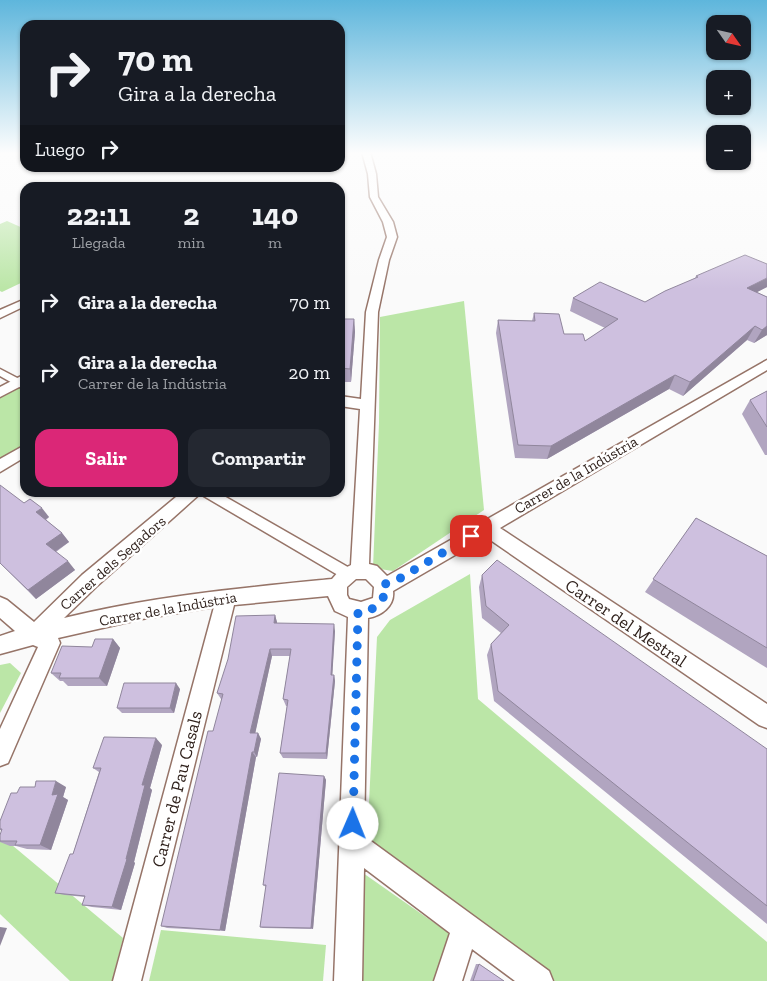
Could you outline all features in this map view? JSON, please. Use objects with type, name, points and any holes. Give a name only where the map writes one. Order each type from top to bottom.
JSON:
[{"type":"street","points":[[214,497],[348,577],[371,572],[383,584],[384,593],[378,605],[369,610],[358,612],[343,605],[338,595],[348,577],[368,406],[372,312],[384,260],[392,237],[388,222],[374,198]]},
{"type":"street","points":[[0,314],[20,304]]},
{"type":"street","name":"Carrer de la Indústria","points":[[383,584],[392,583],[767,364]]},
{"type":"street","points":[[0,372],[20,382]]},
{"type":"street","points":[[0,393],[20,384]]},
{"type":"street","points":[[345,402],[368,406]]},
{"type":"street","points":[[0,466],[20,453]]},
{"type":"street","name":"Carrer dels Segadors","points":[[34,635],[89,581],[188,497]]},
{"type":"street","name":"Carrer del Mestral","points":[[486,528],[767,717]]},
{"type":"street","name":"Carrer de la Indústria","points":[[0,645],[34,635],[133,612],[348,577]]},
{"type":"street","name":"Carrer de Pau Casals","points":[[127,981],[226,598]]},
{"type":"street","points":[[0,606],[34,635],[50,643],[0,755]]},
{"type":"street","points":[[348,981],[358,612]]},
{"type":"street","points":[[353,842],[398,880],[540,981]]},
{"type":"street","points":[[448,981],[465,928]]},
{"type":"green space","points":[[7,221],[20,227],[20,283],[2,292],[0,291],[0,224]]},
{"type":"green space","points":[[464,301],[484,510],[393,571],[373,568],[379,423],[380,317]]},
{"type":"green space","points":[[20,381],[20,453],[0,466],[0,393]]},
{"type":"green space","points":[[470,574],[478,699],[767,942],[767,981],[555,981],[475,920],[367,845],[377,637],[390,620]]},
{"type":"green space","points":[[10,663],[21,673],[0,713],[0,665]]},
{"type":"green space","points":[[0,835],[123,938],[112,981],[70,981],[0,914]]},
{"type":"green space","points":[[363,873],[453,936],[438,981],[361,981]]},
{"type":"green space","points":[[161,930],[326,945],[323,981],[149,981]]},
{"type":"building","points":[[745,255],[767,264],[767,278],[747,288],[767,297],[767,326],[762,330],[755,326],[690,382],[675,375],[551,446],[518,445],[498,320],[535,321],[534,313],[559,314],[564,334],[583,334],[585,341],[618,319],[573,298],[600,282],[645,302],[698,277],[696,276]]},
{"type":"building","points":[[345,319],[354,319],[350,369],[345,368]]},
{"type":"building","points":[[767,391],[767,427],[750,400]]},
{"type":"building","points":[[0,485],[24,503],[30,499],[42,508],[36,512],[62,533],[46,544],[68,561],[28,590],[0,563]]},
{"type":"building","points":[[696,518],[767,556],[767,648],[653,579]]},
{"type":"building","points":[[497,560],[767,749],[767,906],[498,691],[491,644],[509,625],[486,606],[482,575]]},
{"type":"building","points":[[275,615],[274,623],[334,624],[331,675],[334,675],[326,753],[280,753],[288,700],[283,699],[291,649],[270,649],[250,733],[258,733],[254,752],[252,752],[220,930],[161,926],[208,731],[213,731],[223,694],[217,693],[228,659],[236,616]]},
{"type":"building","points":[[95,639],[113,639],[99,678],[59,678],[61,673],[51,673],[62,646],[92,647]]},
{"type":"building","points":[[124,683],[176,683],[170,708],[117,708]]},
{"type":"building","points":[[104,737],[156,738],[142,785],[145,785],[127,859],[112,907],[82,905],[85,896],[55,893],[70,854],[73,854],[101,768],[93,768]]},
{"type":"building","points":[[279,773],[324,776],[311,928],[260,927],[266,885],[263,885]]},
{"type":"building","points":[[36,781],[56,781],[52,795],[58,794],[40,845],[15,845],[17,841],[0,841],[2,829],[0,829],[0,821],[11,793],[17,793],[20,787],[35,787]]},
{"type":"building","points":[[479,964],[504,981],[473,981]]},
{"type":"route","points":[[353,824],[358,612],[364,612],[378,605],[384,593],[383,584],[392,583],[471,536]]}]
